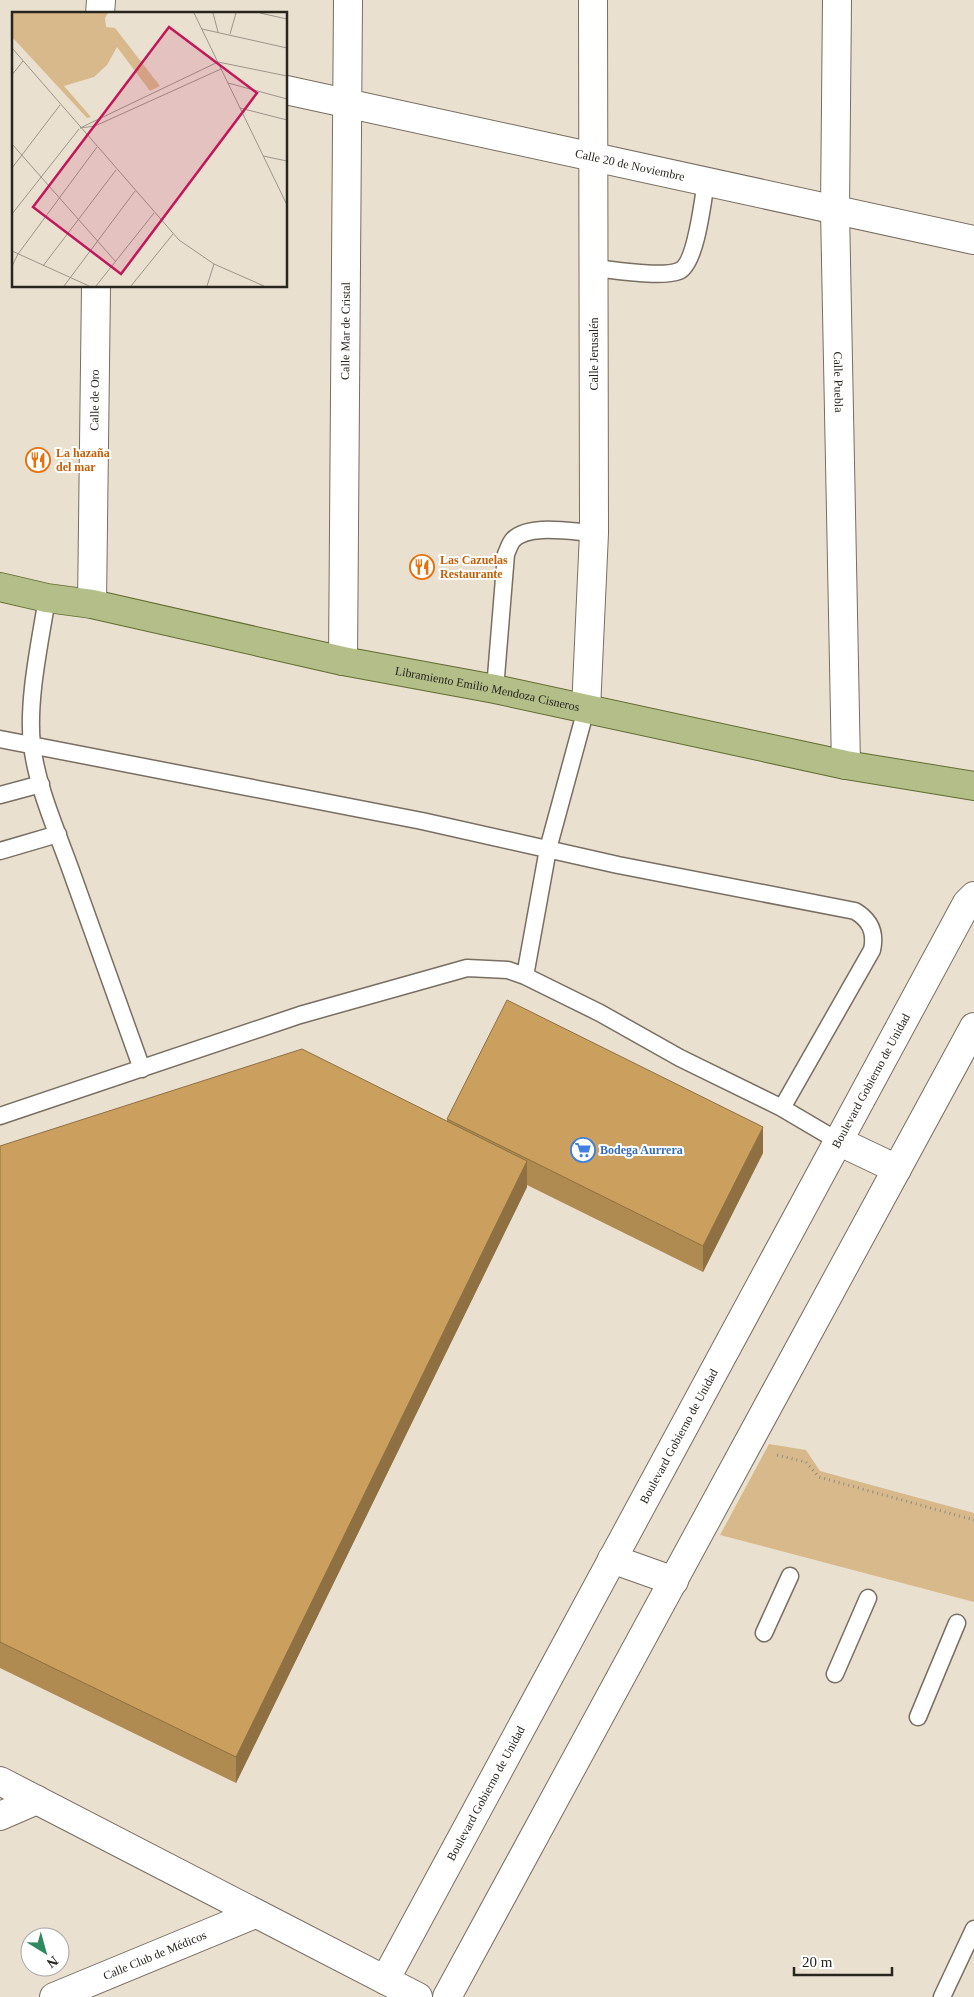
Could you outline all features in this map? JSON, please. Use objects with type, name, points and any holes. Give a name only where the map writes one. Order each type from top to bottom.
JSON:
[{"type":"main road","name":"Libramiento Emilio Mendoza Cisneros","points":[[0,587],[47,598],[92,604],[343,661],[495,689],[846,765],[974,786]]},
{"type":"street","name":"Calle Mar de Cristal","points":[[343,661],[348,0]]},
{"type":"street","name":"Calle Jerusalén","points":[[586,709],[594,533],[593,0]]},
{"type":"street","name":"Calle Puebla","points":[[837,0],[835,210],[846,765]]},
{"type":"street","name":"Calle 20 de Noviembre","points":[[288,90],[974,240]]},
{"type":"street","name":"Calle de Oro","points":[[92,604],[96,288]]},
{"type":"street","name":"Boulevard Gobierno de Unidad","points":[[384,1980],[967,903],[974,896]]},
{"type":"street","points":[[448,1997],[974,1027]]},
{"type":"street","points":[[838,1141],[897,1169]]},
{"type":"street","points":[[612,1559],[674,1581]]},
{"type":"street","points":[[0,1781],[418,1997]]},
{"type":"street","points":[[0,1816],[37,1800]]},
{"type":"street","name":"Calle Club de Médicos","points":[[54,1997],[255,1914]]},
{"type":"lane","points":[[594,268],[667,274],[680,271],[688,264],[693,249],[706,182]]},
{"type":"lane","points":[[495,689],[506,554],[513,540],[523,533],[536,530],[594,533]]},
{"type":"lane","points":[[47,598],[34,688],[32,746],[41,784],[58,834],[142,1068]]},
{"type":"lane","points":[[524,976],[548,850],[586,709]]},
{"type":"lane","points":[[0,739],[422,821],[618,865],[855,910],[866,917],[873,930],[872,950],[782,1108]]},
{"type":"lane","points":[[0,795],[41,784]]},
{"type":"lane","points":[[0,851],[58,834]]},
{"type":"lane","points":[[0,1116],[300,1015],[468,968],[508,970],[524,976],[600,1013],[680,1058],[782,1108],[838,1141]]},
{"type":"lane","points":[[764,1633],[790,1576]]},
{"type":"lane","points":[[835,1674],[868,1598]]},
{"type":"lane","points":[[918,1717],[957,1623]]},
{"type":"lane","points":[[942,1997],[974,1929]]},
{"type":"path","points":[[777,1455],[806,1462],[820,1477],[974,1520]]},
{"type":"shaded area","points":[[769,1444],[806,1450],[820,1471],[974,1513],[974,1602],[720,1535]]},
{"type":"building","points":[[507,1000],[763,1127],[703,1246],[447,1119]]},
{"type":"building","points":[[302,1049],[527,1161],[236,1757],[0,1642],[0,1146]]},
{"type":"place","name":"La hazaña del mar","points":[[38,460]]},
{"type":"place","name":"Las Cazuelas Restaurante","points":[[422,567]]},
{"type":"place","name":"Bodega Aurrera","points":[[583,1150]]}]
